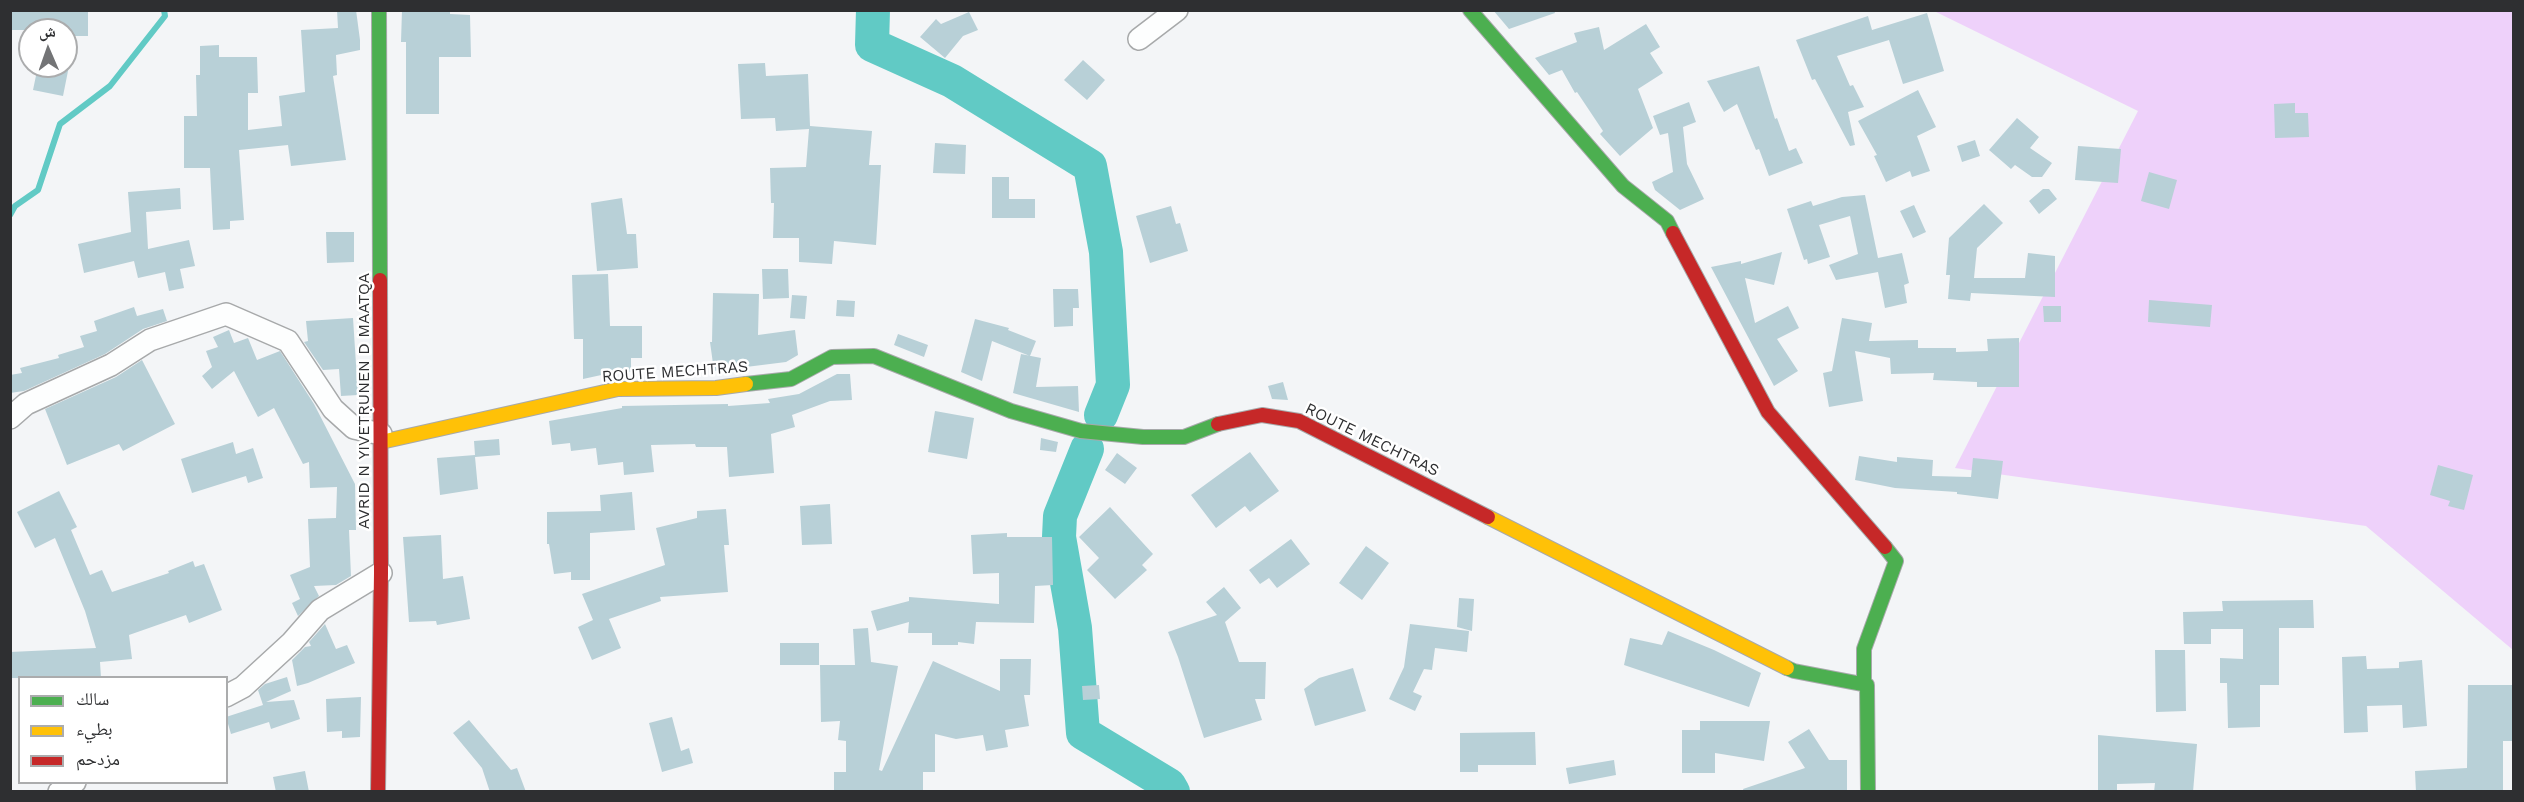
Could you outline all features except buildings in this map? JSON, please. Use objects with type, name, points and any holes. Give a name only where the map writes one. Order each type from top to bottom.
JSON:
[{"type":"street","name":"AVRID N YIVETṚUNEN D MAATQA","points":[[378,792],[381,573],[379,10]]},
{"type":"street","points":[[1139,39],[1177,10]]},
{"type":"street","points":[[1470,10],[1623,186],[1667,220],[1768,411],[1855,510],[1896,561],[1864,650],[1864,684],[1868,685],[1868,792]]},
{"type":"street","points":[[10,418],[26,404],[111,365],[150,340],[226,314],[288,341],[333,409],[354,428],[381,438]]},
{"type":"street","name":"ROUTE MECHTRAS","points":[[381,438],[618,389],[716,388],[791,379],[832,357],[874,356],[1011,411],[1081,431],[1184,437],[1215,425],[1262,415],[1299,421],[1794,671],[1864,684]]},
{"type":"street","points":[[228,695],[251,680],[291,642],[320,610],[381,573]]},
{"type":"street","points":[[59,792],[73,784]]},
{"type":"shaded area","points":[[1934,11],[2513,11],[2513,650],[2366,526],[1955,468],[2138,111]]},
{"type":"waterway","points":[[10,215],[15,206],[38,190],[60,124],[110,86],[165,16],[164,10]]},
{"type":"waterway","points":[[873,10],[872,45],[952,81],[1090,166],[1106,252],[1113,385],[1101,415]]},
{"type":"waterway","points":[[1087,449],[1060,516],[1059,537],[1075,628],[1083,733],[1169,785],[1173,792]]},
{"type":"traffic: fast","points":[[379,10],[380,280]]},
{"type":"traffic: fast","points":[[1470,10],[1623,186],[1667,221],[1673,233]]},
{"type":"traffic: fast","points":[[746,384],[791,379],[832,357],[874,356],[1011,411],[1081,431],[1143,437],[1184,437],[1218,424]]},
{"type":"traffic: fast","points":[[1864,684],[1864,649],[1896,561],[1885,547]]},
{"type":"traffic: fast","points":[[1787,668],[1867,685],[1868,792]]},
{"type":"traffic: slow","points":[[381,442],[618,389],[716,388],[746,384]]},
{"type":"traffic: slow","points":[[1488,517],[1787,668]]},
{"type":"traffic: jam","points":[[1673,233],[1768,412],[1885,547]]},
{"type":"traffic: jam","points":[[378,792],[381,573],[380,280]]},
{"type":"traffic: jam","points":[[1218,424],[1262,415],[1299,421],[1488,517]]}]
